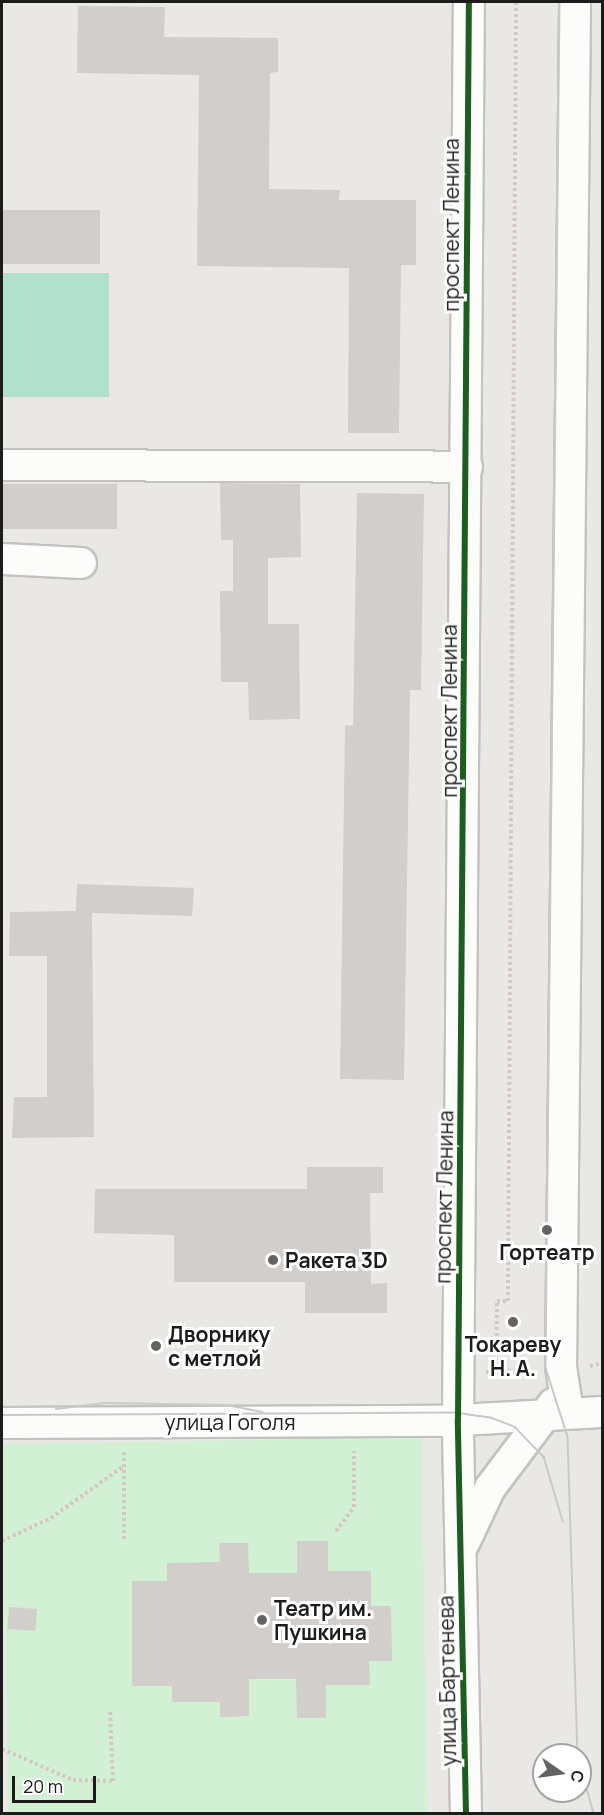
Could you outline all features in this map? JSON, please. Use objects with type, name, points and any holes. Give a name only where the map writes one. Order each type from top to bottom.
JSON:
[{"type":"street","name":"проспект Ленина","points":[[458,1420],[469,2]]},
{"type":"street","points":[[461,1549],[490,1488],[559,1413],[575,2]]},
{"type":"street","points":[[2,465],[466,467]]},
{"type":"street","points":[[2,559],[81,563]]},
{"type":"street","points":[[559,1413],[603,1412]]},
{"type":"street","name":"улица Гоголя","points":[[2,1423],[458,1420],[559,1413]]},
{"type":"street","name":"улица Бартенева","points":[[458,1420],[466,1814]]},
{"type":"path","points":[[458,1372],[496,1372],[497,1301],[508,1301],[516,2]]},
{"type":"path","points":[[336,1531],[354,1507],[354,1447]]},
{"type":"path","points":[[124,1448],[124,1539]]},
{"type":"path","points":[[2,1541],[51,1518],[124,1466]]},
{"type":"path","points":[[2,1749],[73,1780],[112,1780],[110,1709]]},
{"type":"green space","points":[[2,273],[109,273],[109,397],[2,397]]},
{"type":"green space","points":[[421,1437],[428,1813],[9,1814],[2,1444]]},
{"type":"building","points":[[78,6],[165,7],[164,37],[278,38],[278,72],[270,73],[269,189],[340,190],[339,200],[416,200],[416,265],[401,265],[399,433],[348,433],[349,268],[197,266],[199,75],[77,73]]},
{"type":"building","points":[[2,210],[100,210],[100,264],[2,264]]},
{"type":"building","points":[[220,483],[300,484],[301,557],[268,558],[268,624],[299,624],[300,719],[249,720],[248,682],[221,682],[220,591],[233,591],[233,540],[221,540]]},
{"type":"building","points":[[2,484],[117,484],[117,529],[2,529]]},
{"type":"building","points":[[357,493],[424,494],[421,690],[410,690],[404,1080],[340,1079],[345,725],[353,726]]},
{"type":"building","points":[[77,884],[194,888],[192,916],[92,913],[94,1137],[12,1138],[14,1097],[47,1097],[47,956],[9,956],[10,912],[76,911]]},
{"type":"building","name":"Ракета 3D","points":[[307,1167],[383,1167],[383,1193],[370,1193],[371,1284],[387,1283],[387,1313],[305,1313],[305,1282],[174,1282],[174,1235],[94,1233],[95,1189],[307,1189]]},
{"type":"building","name":"Театр им. Пушкина","points":[[297,1541],[328,1541],[328,1571],[371,1571],[371,1606],[391,1606],[392,1661],[369,1661],[370,1685],[326,1685],[326,1718],[297,1718],[296,1679],[249,1679],[249,1716],[220,1717],[220,1702],[172,1702],[172,1686],[132,1686],[132,1581],[167,1581],[167,1563],[220,1562],[219,1543],[248,1543],[249,1573],[297,1573]]},
{"type":"building","points":[[9,1607],[37,1609],[35,1631],[7,1629]]},
{"type":"tram line","points":[[560,2],[546,1368],[568,1437],[578,1743]]},
{"type":"tram line","points":[[56,1409],[105,1403],[227,1405],[262,1412]]},
{"type":"tram line","points":[[2,1415],[458,1413],[492,1418],[515,1427],[544,1457],[563,1521]]},
{"type":"tram line","points":[[591,1803],[594,1814]]},
{"type":"cycle path","points":[[466,1814],[458,1420],[469,2]]},
{"type":"place","name":"Гортеатр","points":[[547,1230]]},
{"type":"place","name":"Ракета 3D","points":[[273,1260]]},
{"type":"place","name":"Токареву Н. А.","points":[[513,1322]]},
{"type":"place","name":"Дворнику с метлой","points":[[156,1346]]},
{"type":"place","name":"Театр им. Пушкина","points":[[262,1620]]}]
